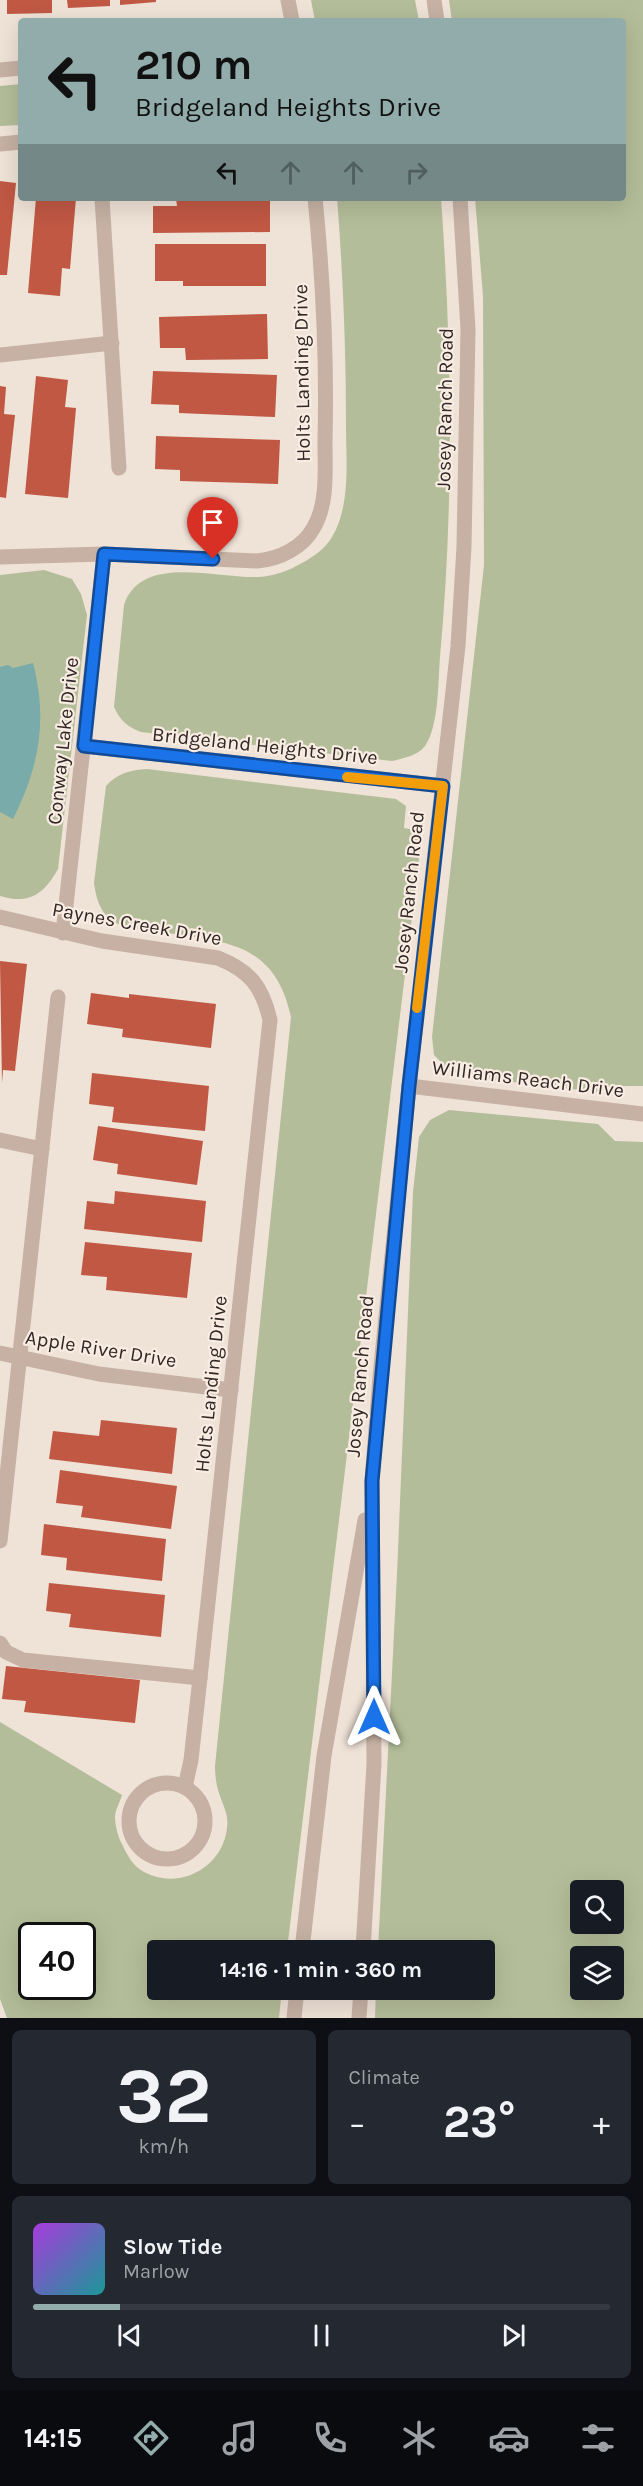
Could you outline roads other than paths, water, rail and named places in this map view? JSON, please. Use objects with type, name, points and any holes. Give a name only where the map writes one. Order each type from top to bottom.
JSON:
[{"type":"street","points":[[288,0],[291,18]]},
{"type":"street","points":[[434,0],[437,18]]},
{"type":"street","points":[[0,70],[18,69]]},
{"type":"street","points":[[0,144],[18,142]]},
{"type":"street","points":[[102,201],[119,468]]},
{"type":"street","name":"Holts Landing Drive","points":[[104,554],[257,561],[274,559],[302,542],[314,527],[324,489],[326,399],[315,201]]},
{"type":"street","name":"Josey Ranch Road","points":[[303,1940],[324,1756],[372,1481],[409,1086],[458,646],[464,547],[468,329],[460,201]]},
{"type":"street","points":[[0,355],[112,343]]},
{"type":"street","points":[[0,557],[104,554]]},
{"type":"street","name":"Conway Lake Drive","points":[[63,933],[104,554]]},
{"type":"street","name":"Bridgeland Heights Drive","points":[[84,746],[443,786]]},
{"type":"street","name":"Paynes Creek Drive","points":[[0,917],[102,941],[218,958],[235,964],[259,987]]},
{"type":"street","name":"Holts Landing Drive","points":[[185,1787],[191,1760],[270,1034],[268,1013],[259,987]]},
{"type":"street","points":[[0,1541],[58,998]]},
{"type":"street","name":"Williams Reach Drive","points":[[409,1086],[643,1114]]},
{"type":"street","points":[[0,1140],[42,1149]]},
{"type":"street","name":"Apple River Drive","points":[[0,1353],[99,1374],[231,1390]]},
{"type":"street","name":"Josey Ranch Road","points":[[364,1940],[374,1764],[372,1481]]},
{"type":"street","points":[[0,1643],[6,1652],[23,1660],[200,1678]]},
{"type":"street","points":[[161,1783],[173,1783],[185,1787],[202,1805],[206,1818],[199,1843],[179,1858],[166,1860],[153,1857],[135,1842],[130,1830],[129,1817],[132,1805],[149,1787],[161,1783]]},
{"type":"street","points":[[294,2018],[296,2000]]},
{"type":"street","points":[[359,2018],[360,2000]]},
{"type":"water","points":[[33,663],[40,705],[38,743],[29,781],[13,819],[0,812],[0,667],[8,665],[13,668]]}]
